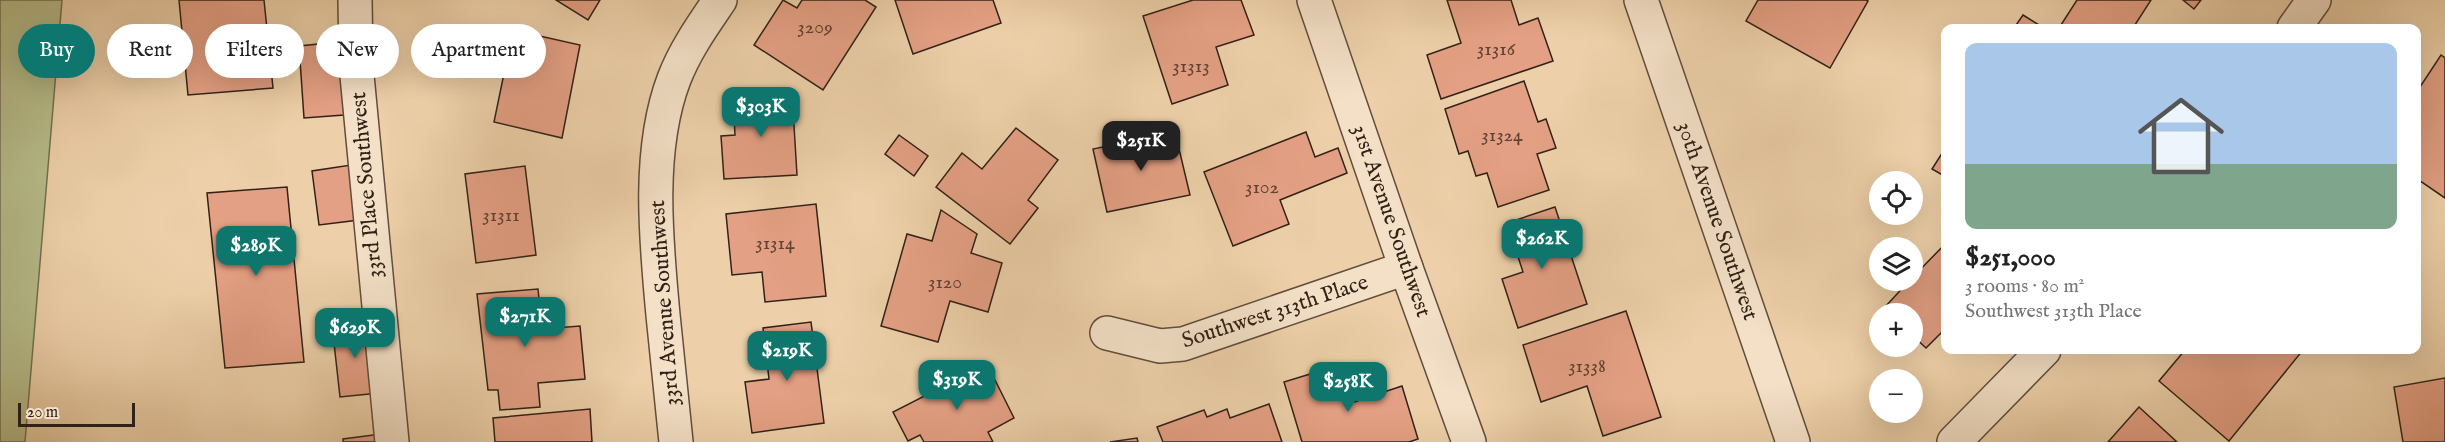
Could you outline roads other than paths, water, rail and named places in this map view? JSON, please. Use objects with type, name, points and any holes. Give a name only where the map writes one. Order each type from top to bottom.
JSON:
[{"type":"street","name":"33rd Place Southwest","points":[[355,0],[356,65],[392,442]]},
{"type":"street","name":"33rd Avenue Southwest","points":[[676,442],[657,246],[656,188],[662,128],[674,80],[693,40],[720,0]]},
{"type":"street","name":"31st Avenue Southwest","points":[[1314,0],[1406,268],[1469,442]]},
{"type":"street","name":"30th Avenue Southwest","points":[[1641,0],[1793,442]]},
{"type":"street","points":[[2297,24],[2314,0]]},
{"type":"street","name":"Southwest 313th Place","points":[[1107,333],[1160,346],[1183,344],[1406,268]]},
{"type":"street","points":[[1953,438],[2040,354]]},
{"type":"street","points":[[1777,396],[1800,429],[1813,442]]}]
